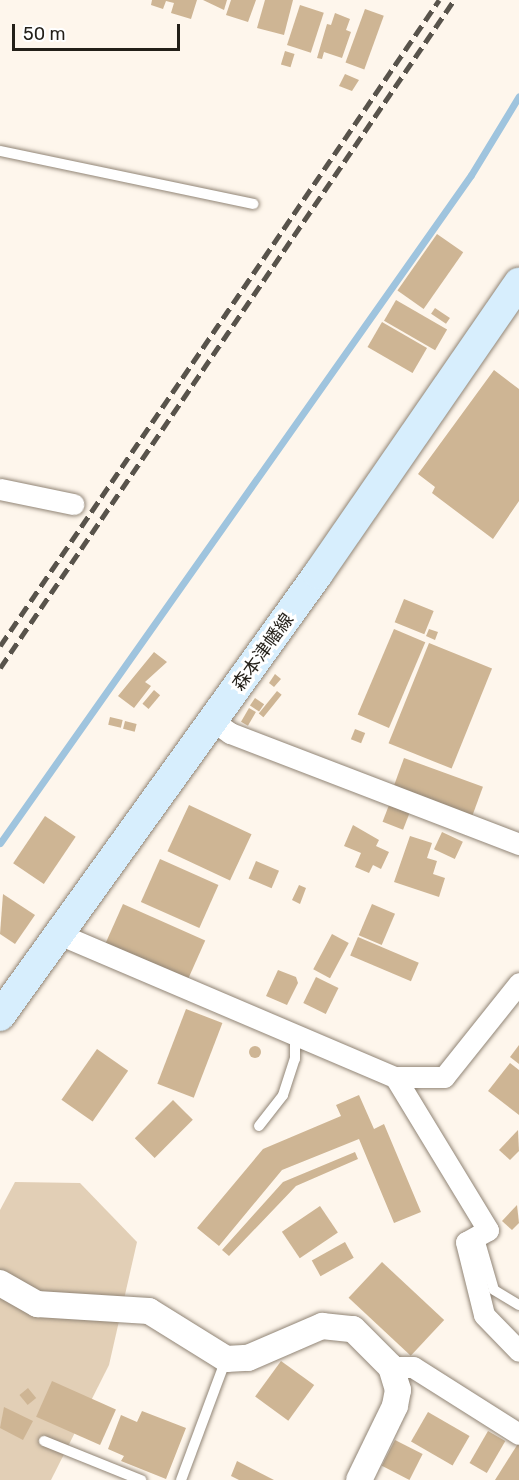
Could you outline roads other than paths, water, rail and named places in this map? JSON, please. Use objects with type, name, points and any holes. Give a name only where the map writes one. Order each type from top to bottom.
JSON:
[{"type":"main road","name":"森本津幡線","points":[[0,1016],[213,721],[519,283]]},
{"type":"street","points":[[0,489],[73,504]]},
{"type":"street","points":[[213,721],[230,733],[519,844]]},
{"type":"street","points":[[59,934],[395,1077],[444,1077],[519,983]]},
{"type":"street","points":[[395,1077],[488,1230],[466,1242],[484,1315],[519,1351]]},
{"type":"street","points":[[0,1283],[37,1304],[149,1311],[226,1359],[248,1358],[322,1326],[337,1326],[368,1339],[392,1367],[398,1390],[395,1406],[359,1480]]},
{"type":"street","points":[[392,1367],[413,1367],[519,1434]]},
{"type":"lane","points":[[0,152],[254,204]]},
{"type":"lane","points":[[259,1126],[283,1095],[296,1059],[295,1033]]},
{"type":"lane","points":[[478,1235],[494,1290],[519,1305]]},
{"type":"lane","points":[[181,1480],[226,1359]]},
{"type":"lane","points":[[44,1442],[141,1480]]},
{"type":"waterway","points":[[0,843],[471,175],[519,96]]},
{"type":"railway","points":[[0,646],[439,0]]},
{"type":"railway","points":[[0,668],[454,0]]}]
